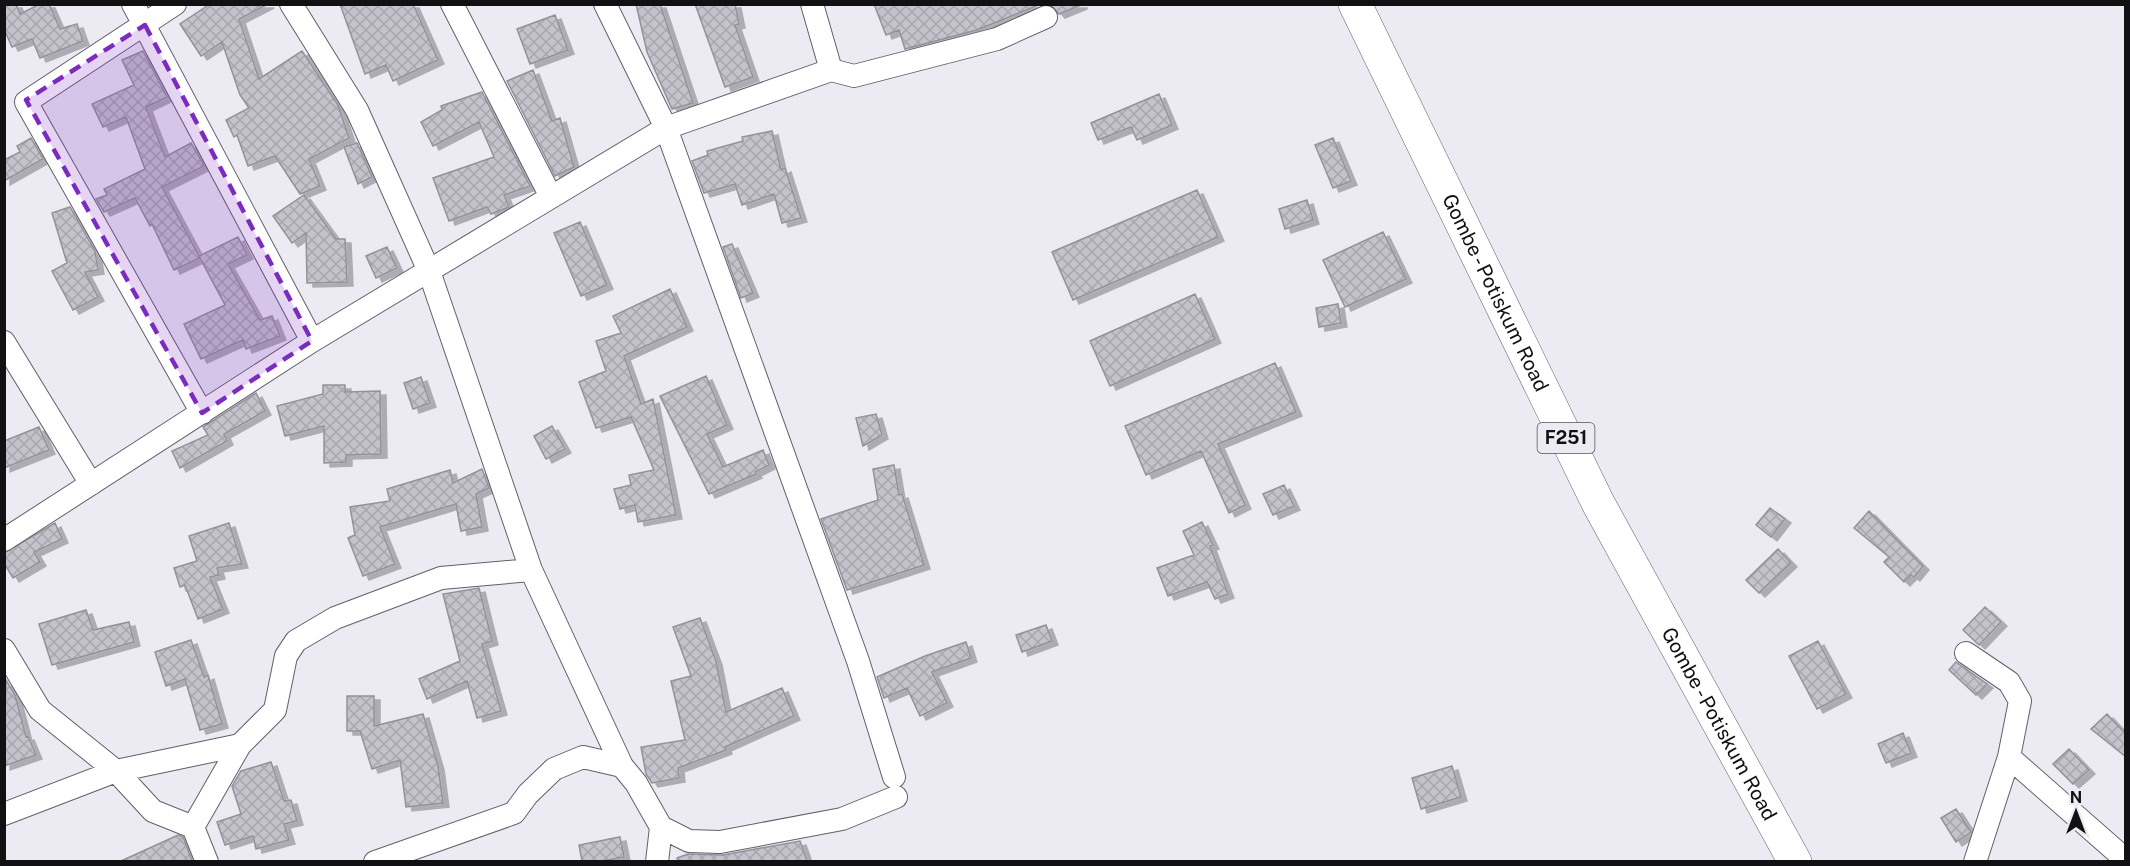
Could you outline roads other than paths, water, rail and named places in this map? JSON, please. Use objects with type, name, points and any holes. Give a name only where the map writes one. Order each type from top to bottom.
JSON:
[{"type":"main road","name":"Gombe - Potiskum Road","points":[[1355,4],[1598,503],[1795,861]]},
{"type":"street","points":[[133,4],[312,341]]},
{"type":"street","points":[[175,4],[26,102],[202,413]]},
{"type":"street","points":[[291,4],[357,110],[429,271],[531,570],[622,766],[636,783],[661,827],[689,840],[720,842],[842,819],[895,787],[858,661],[666,129],[605,4]]},
{"type":"street","points":[[452,4],[551,197]]},
{"type":"street","points":[[812,4],[831,70]]},
{"type":"street","points":[[4,540],[312,341],[666,129],[831,70],[854,76],[997,39],[1046,17]]},
{"type":"street","points":[[4,342],[91,484]]},
{"type":"street","points":[[193,827],[240,745],[275,710],[286,656],[296,640],[335,618],[441,578],[531,570]]},
{"type":"street","points":[[4,650],[40,710],[116,771],[153,811],[193,827],[207,861]]},
{"type":"street","points":[[1966,652],[2009,682],[2020,701],[2009,757],[1975,861]]},
{"type":"street","points":[[4,814],[116,771],[240,745]]},
{"type":"street","points":[[375,861],[514,813],[528,794],[554,769],[583,757],[622,766]]},
{"type":"street","points":[[2009,757],[2126,860]]},
{"type":"street","points":[[657,861],[661,827]]}]
